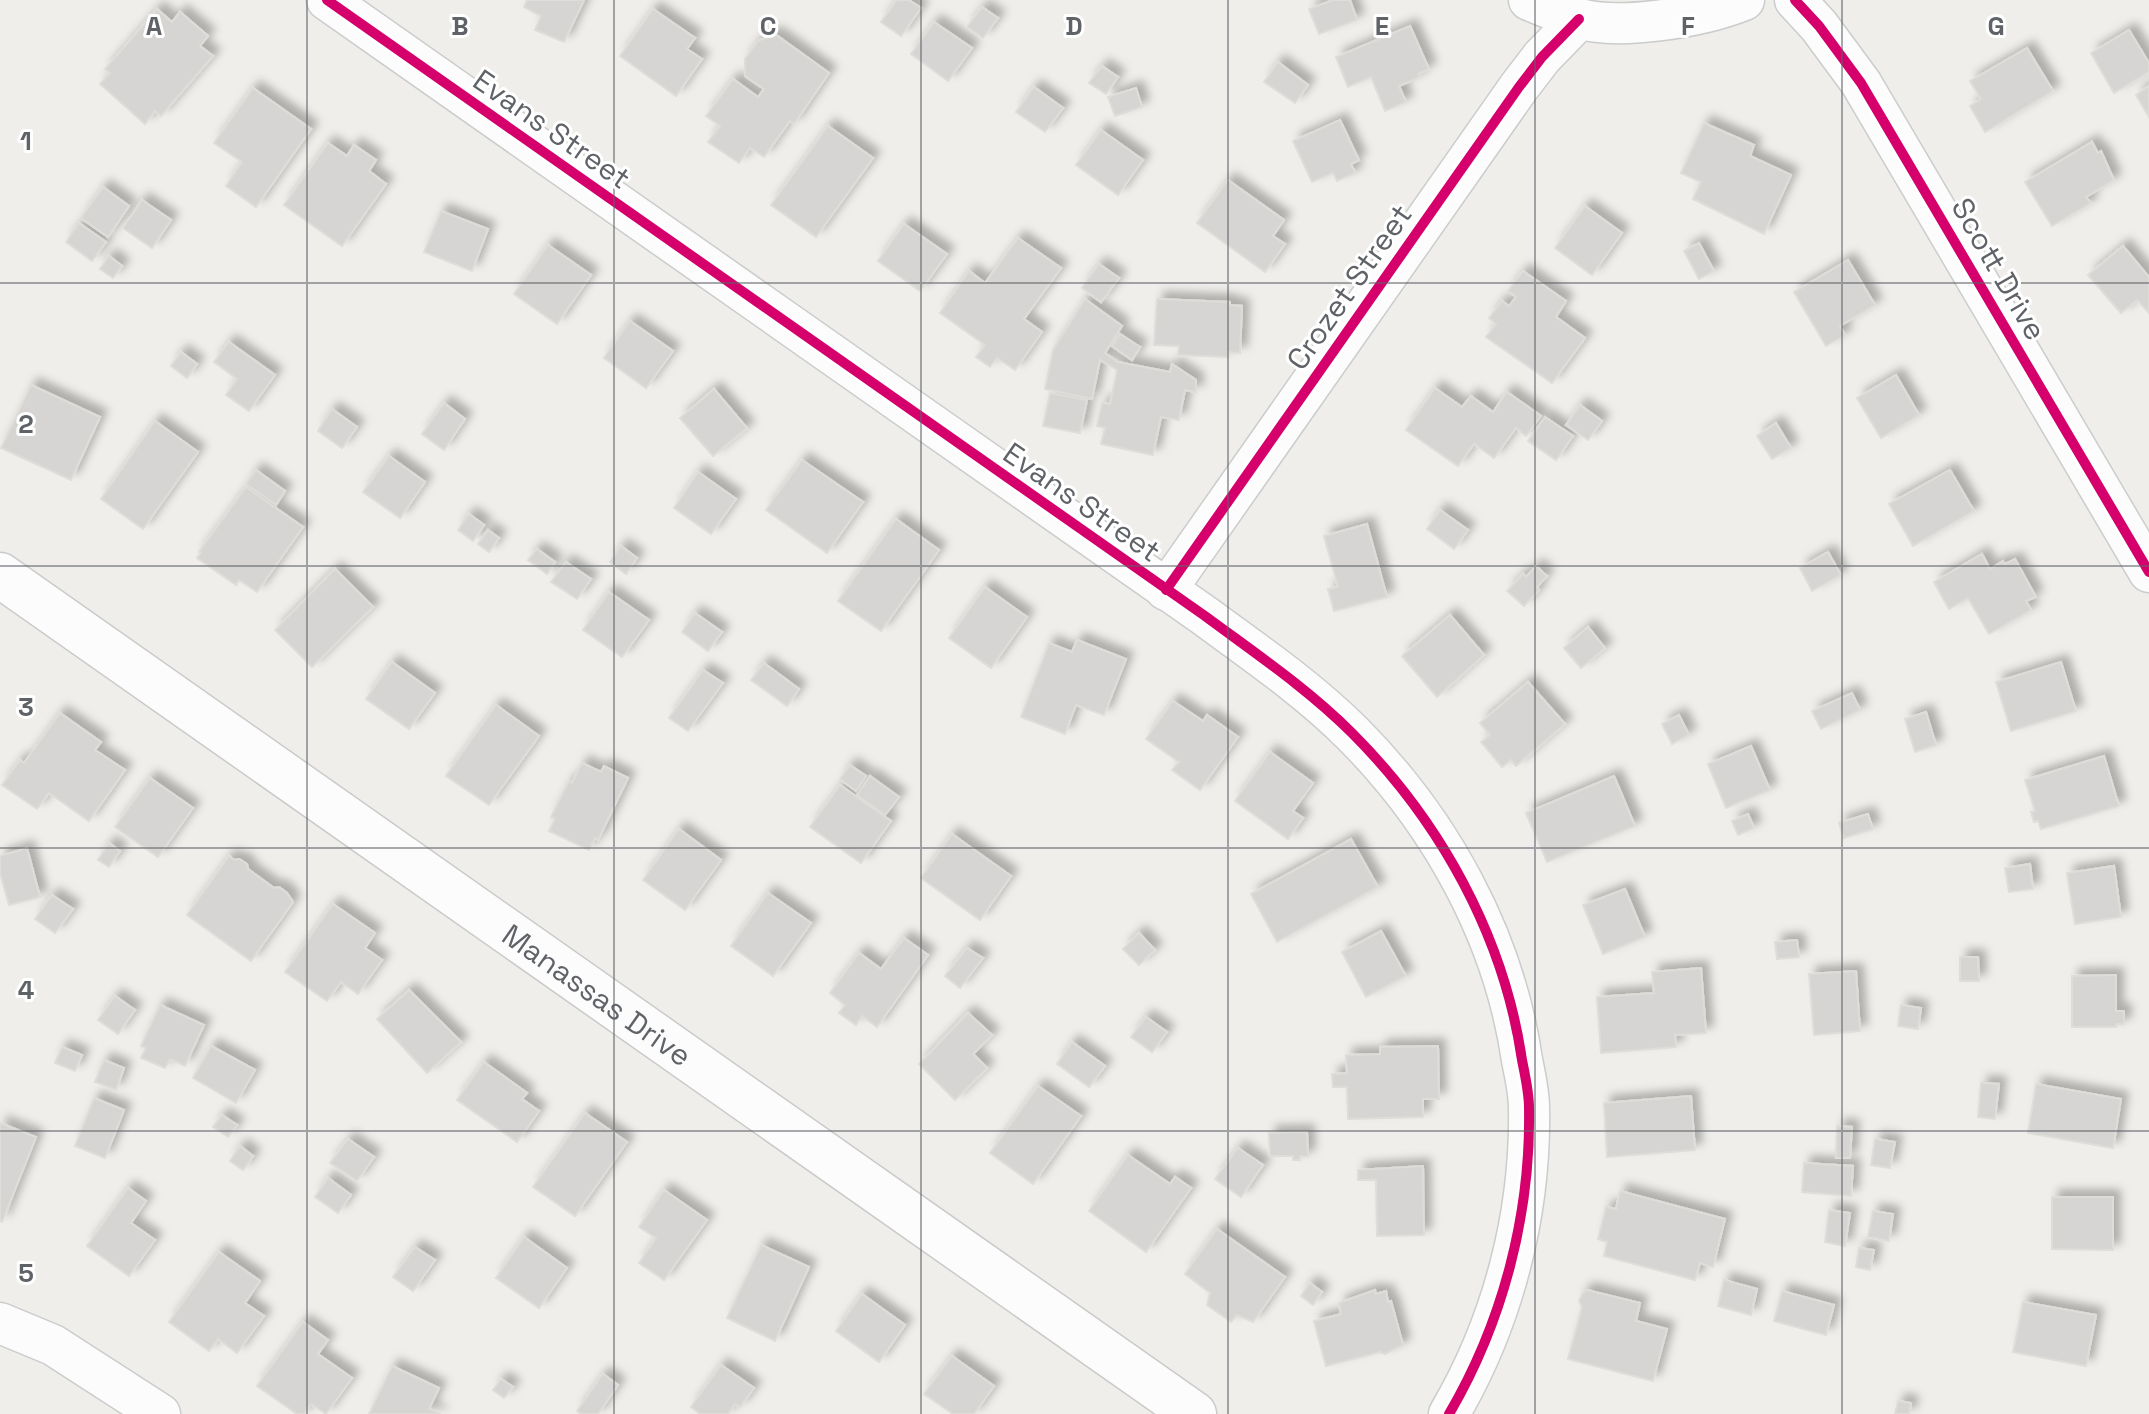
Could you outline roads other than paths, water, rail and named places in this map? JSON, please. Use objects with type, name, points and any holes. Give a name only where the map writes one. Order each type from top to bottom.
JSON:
[{"type":"main road","name":"Manassas Drive","points":[[0,575],[1194,1414]]},
{"type":"street","name":"Evans Street","points":[[327,0],[1294,682],[1352,733],[1407,795],[1453,863],[1475,904],[1502,973],[1518,1031],[1529,1105],[1527,1166],[1516,1243],[1500,1304],[1465,1386],[1449,1414]]},
{"type":"street","points":[[1529,0],[1579,19],[1662,21],[1744,0]]},
{"type":"street","name":"Scott Drive","points":[[1795,0],[1819,26],[1861,83],[2149,572]]},
{"type":"street","name":"Crozet Street","points":[[1166,590],[1519,87],[1542,57],[1579,19]]},
{"type":"street","points":[[0,1323],[53,1345],[160,1414]]}]
